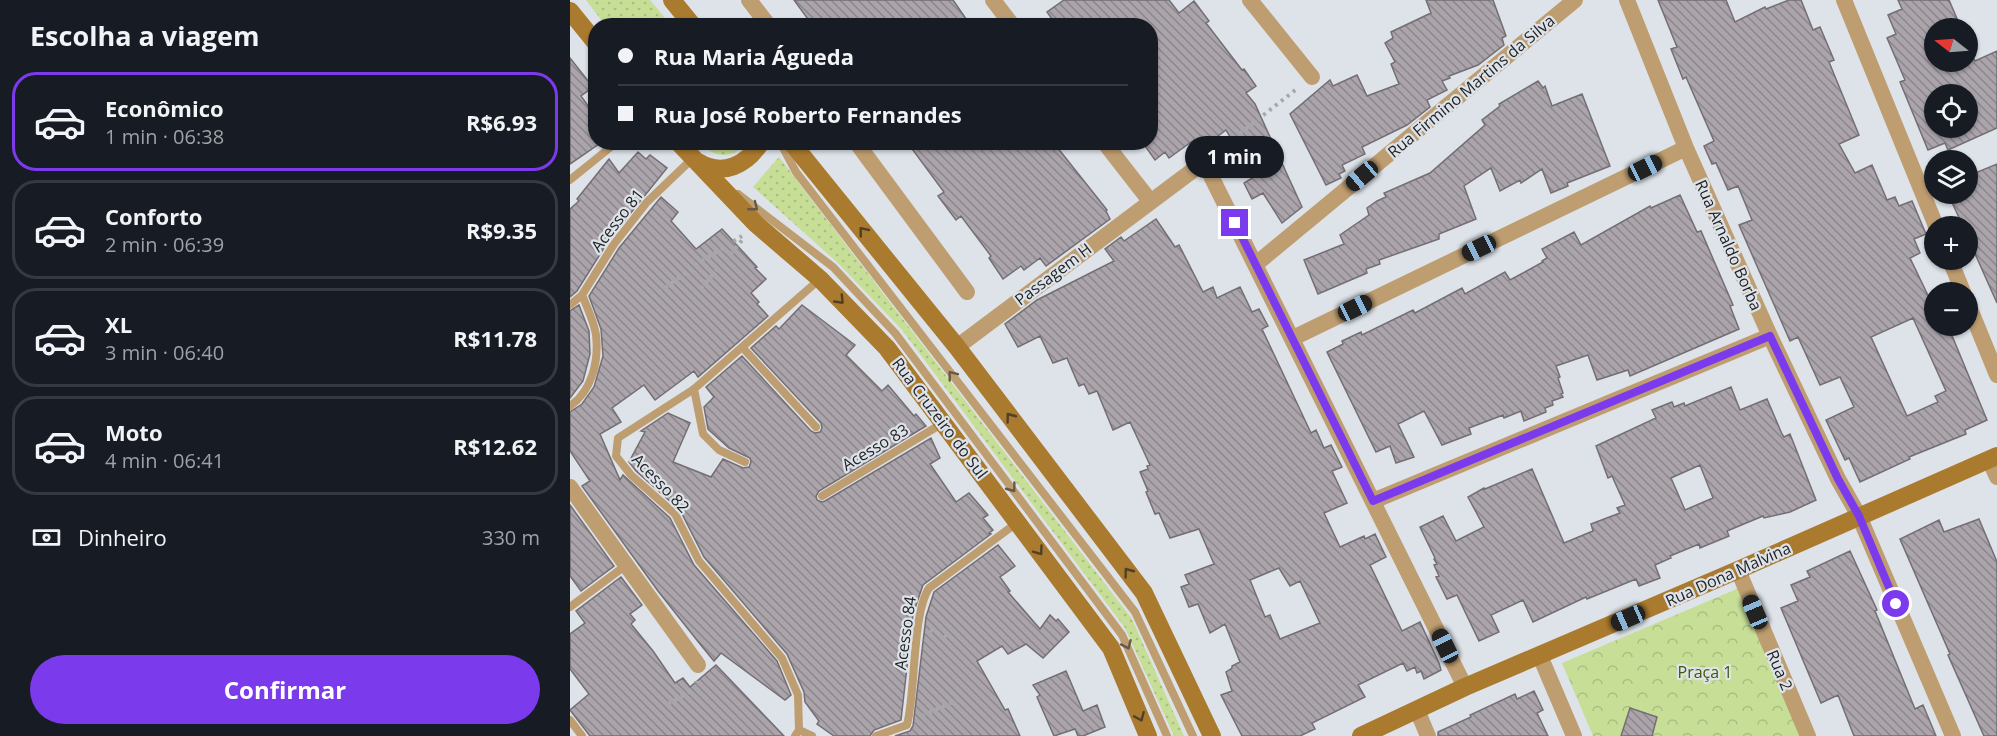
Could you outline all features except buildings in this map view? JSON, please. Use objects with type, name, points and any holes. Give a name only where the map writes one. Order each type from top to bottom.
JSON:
[{"type":"main road","points":[[672,0],[687,18]]},
{"type":"main road","points":[[570,11],[588,33]]},
{"type":"main road","name":"Rua Cruzeiro do Sul","points":[[684,150],[756,224],[820,279],[887,348],[1111,648],[1148,736]]},
{"type":"main road","points":[[691,158],[704,166],[718,169],[732,168],[744,162],[756,150]]},
{"type":"main road","points":[[797,150],[957,347],[1144,592],[1212,736]]},
{"type":"main road","name":"Rua Dona Malvina","points":[[1361,736],[1465,687],[1993,457]]},
{"type":"street","points":[[749,0],[762,18]]},
{"type":"street","points":[[993,0],[1007,18]]},
{"type":"street","points":[[1251,0],[1312,77]]},
{"type":"street","name":"Rua Firmino Martins da Silva","points":[[1256,264],[1575,0]]},
{"type":"street","name":"Rua Arnaldo Borba","points":[[1626,0],[1686,148],[1770,336],[1838,479],[1859,516],[1953,736]]},
{"type":"street","points":[[1844,0],[1932,216]]},
{"type":"street","points":[[1293,338],[1686,148]]},
{"type":"street","points":[[862,150],[968,292]]},
{"type":"street","points":[[1110,150],[1150,201]]},
{"type":"street","points":[[1204,162],[1465,687]]},
{"type":"street","name":"Passagem H","points":[[957,347],[1204,162]]},
{"type":"street","points":[[1978,328],[1997,375]]},
{"type":"street","points":[[1373,501],[1770,336]]},
{"type":"street","points":[[1993,457],[1997,477]]},
{"type":"street","points":[[570,487],[698,665]]},
{"type":"street","name":"Rua 2","points":[[1738,570],[1808,736]]},
{"type":"street","points":[[1540,656],[1574,736]]},
{"type":"street","points":[[1417,710],[1428,736]]},
{"type":"lane","points":[[570,180],[607,150]]},
{"type":"lane","points":[[784,150],[796,172],[1135,612],[1193,736]]},
{"type":"lane","points":[[691,158],[833,267],[895,333],[1122,635],[1167,736]]},
{"type":"lane","name":"Acesso 81","points":[[582,295],[614,244],[647,202],[691,158]]},
{"type":"lane","name":"Acesso 82","points":[[797,733],[798,695],[782,658],[699,561],[675,514],[631,476],[616,456],[618,438],[694,389],[820,279]]},
{"type":"lane","points":[[570,304],[582,295],[596,333],[596,360],[587,388],[580,399],[570,406]]},
{"type":"lane","points":[[742,347],[816,427]]},
{"type":"lane","points":[[694,389],[703,434],[719,450],[745,462]]},
{"type":"lane","name":"Acesso 83","points":[[822,496],[943,423]]},
{"type":"lane","name":"Acesso 84","points":[[907,725],[912,707],[919,625],[925,594],[929,588],[1018,522]]},
{"type":"lane","points":[[570,607],[625,566]]},
{"type":"lane","points":[[570,720],[582,736]]},
{"type":"lane","points":[[876,736],[907,725]]},
{"type":"lane","points":[[797,733],[812,736]]},
{"type":"path","points":[[1204,162],[1312,77]]},
{"type":"path","points":[[696,294],[756,224]]},
{"type":"path","points":[[647,301],[699,262],[735,241],[756,224]]},
{"type":"path","points":[[919,625],[957,641]]},
{"type":"path","points":[[668,704],[696,688],[698,665]]},
{"type":"path","points":[[907,725],[957,700]]},
{"type":"green space","points":[[586,0],[650,0],[665,18],[600,18]]},
{"type":"green space","points":[[709,150],[738,150],[729,155]]},
{"type":"green space","points":[[779,157],[1132,619],[1184,736],[1174,736],[1125,628],[902,330],[838,263],[753,187]]},
{"type":"green space","name":"Praça 1","points":[[1739,588],[1800,736],[1593,736],[1562,663]]},
{"type":"route","points":[[1235,223],[1373,501],[1770,336],[1838,479],[1859,516],[1896,604]]}]
